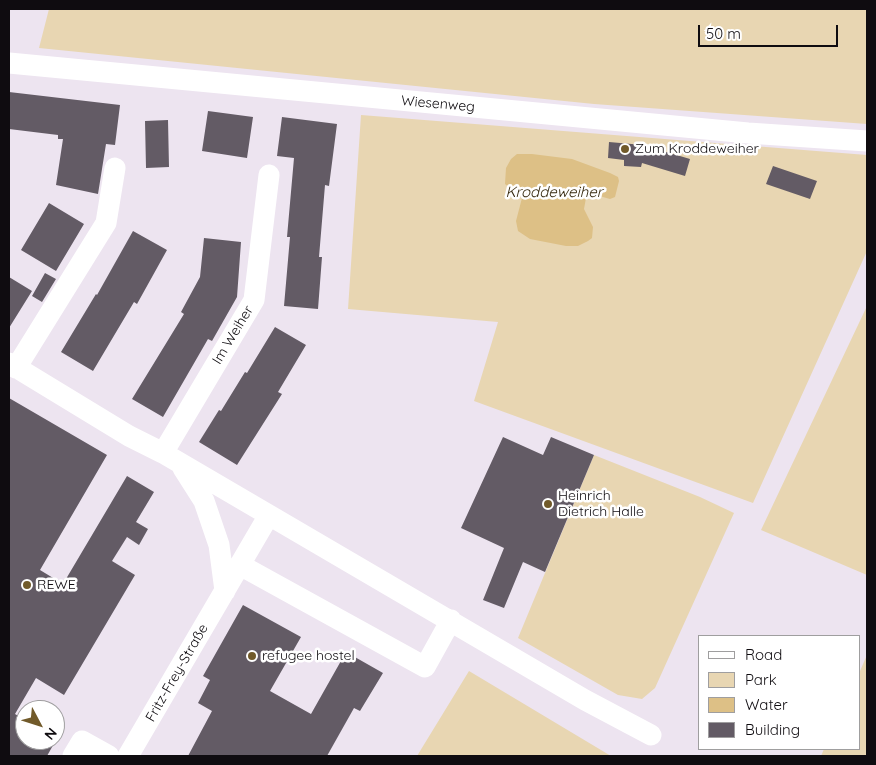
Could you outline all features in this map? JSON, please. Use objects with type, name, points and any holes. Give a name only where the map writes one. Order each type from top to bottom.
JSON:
[{"type":"street","name":"Wiesenweg","points":[[9,63],[738,132],[867,141]]},
{"type":"street","points":[[115,168],[106,223],[12,365],[129,436],[172,458],[585,700],[651,735]]},
{"type":"street","name":"Im Weiher","points":[[172,458],[254,300],[269,175]]},
{"type":"street","points":[[172,458],[204,500],[219,545],[225,591]]},
{"type":"street","name":"Fritz-Frey-Straße","points":[[128,756],[269,516]]},
{"type":"street","points":[[240,565],[425,667],[451,620]]},
{"type":"street","points":[[73,756],[82,741],[109,756]]},
{"type":"green space","points":[[49,9],[867,9],[867,124],[594,104],[39,48]]},
{"type":"green space","points":[[361,115],[867,155],[867,251],[753,503],[474,401],[498,322],[348,309]]},
{"type":"green space","points":[[867,306],[867,575],[761,530]]},
{"type":"green space","points":[[594,455],[700,497],[734,513],[655,688],[642,699],[618,695],[518,638]]},
{"type":"green space","points":[[867,655],[867,756],[821,756],[824,750],[861,750],[861,669]]},
{"type":"green space","points":[[469,671],[611,756],[417,756]]},
{"type":"water","name":"Kroddeweiher","points":[[517,154],[572,159],[618,177],[619,181],[615,197],[610,199],[591,195],[586,198],[584,209],[593,227],[592,238],[578,246],[566,246],[530,239],[518,231],[516,221],[522,198],[505,184],[506,168],[511,159]]},
{"type":"building","points":[[9,92],[120,105],[115,145],[106,144],[98,194],[56,185],[63,139],[58,139],[58,135],[9,129]]},
{"type":"building","points":[[208,111],[253,117],[247,158],[202,151]]},
{"type":"building","points":[[282,117],[337,124],[329,186],[325,185],[319,257],[322,257],[318,309],[284,306],[290,237],[287,237],[294,158],[277,156]]},
{"type":"building","points":[[168,120],[169,167],[146,168],[145,121]]},
{"type":"building","points":[[609,142],[643,145],[690,159],[685,176],[642,163],[641,167],[624,166],[624,160],[608,158]]},
{"type":"building","points":[[773,166],[817,181],[810,199],[766,184]]},
{"type":"building","points":[[49,203],[84,224],[56,271],[21,250]]},
{"type":"building","points":[[133,231],[167,250],[137,304],[134,302],[93,371],[61,352],[97,295]]},
{"type":"building","points":[[204,238],[241,242],[237,297],[212,341],[208,339],[163,417],[132,399],[184,314],[181,312],[200,277]]},
{"type":"building","points":[[45,273],[56,279],[42,302],[32,296]]},
{"type":"building","points":[[9,277],[32,291],[9,328]]},
{"type":"building","points":[[275,327],[306,345],[278,392],[282,394],[237,465],[199,442],[245,372],[247,373]]},
{"type":"building","points":[[9,398],[107,455],[40,570],[63,584],[127,476],[154,492],[136,522],[148,529],[139,545],[127,537],[112,561],[135,575],[64,695],[36,678],[23,700],[15,700],[15,750],[50,750],[47,756],[9,756]]},
{"type":"building","points":[[503,437],[543,455],[551,437],[594,455],[545,572],[523,562],[504,608],[483,600],[504,548],[461,528]]},
{"type":"building","points":[[243,605],[301,637],[270,691],[311,714],[346,652],[383,673],[360,711],[354,708],[327,756],[188,756],[212,711],[198,703],[210,680],[203,676]]},
{"type":"place","name":"Zum Kroddeweiher","points":[[625,149]]},
{"type":"place","name":"Heinrich Dietrich Halle","points":[[548,504]]},
{"type":"place","name":"REWE","points":[[27,585]]},
{"type":"place","name":"refugee hostel","points":[[252,656]]}]
